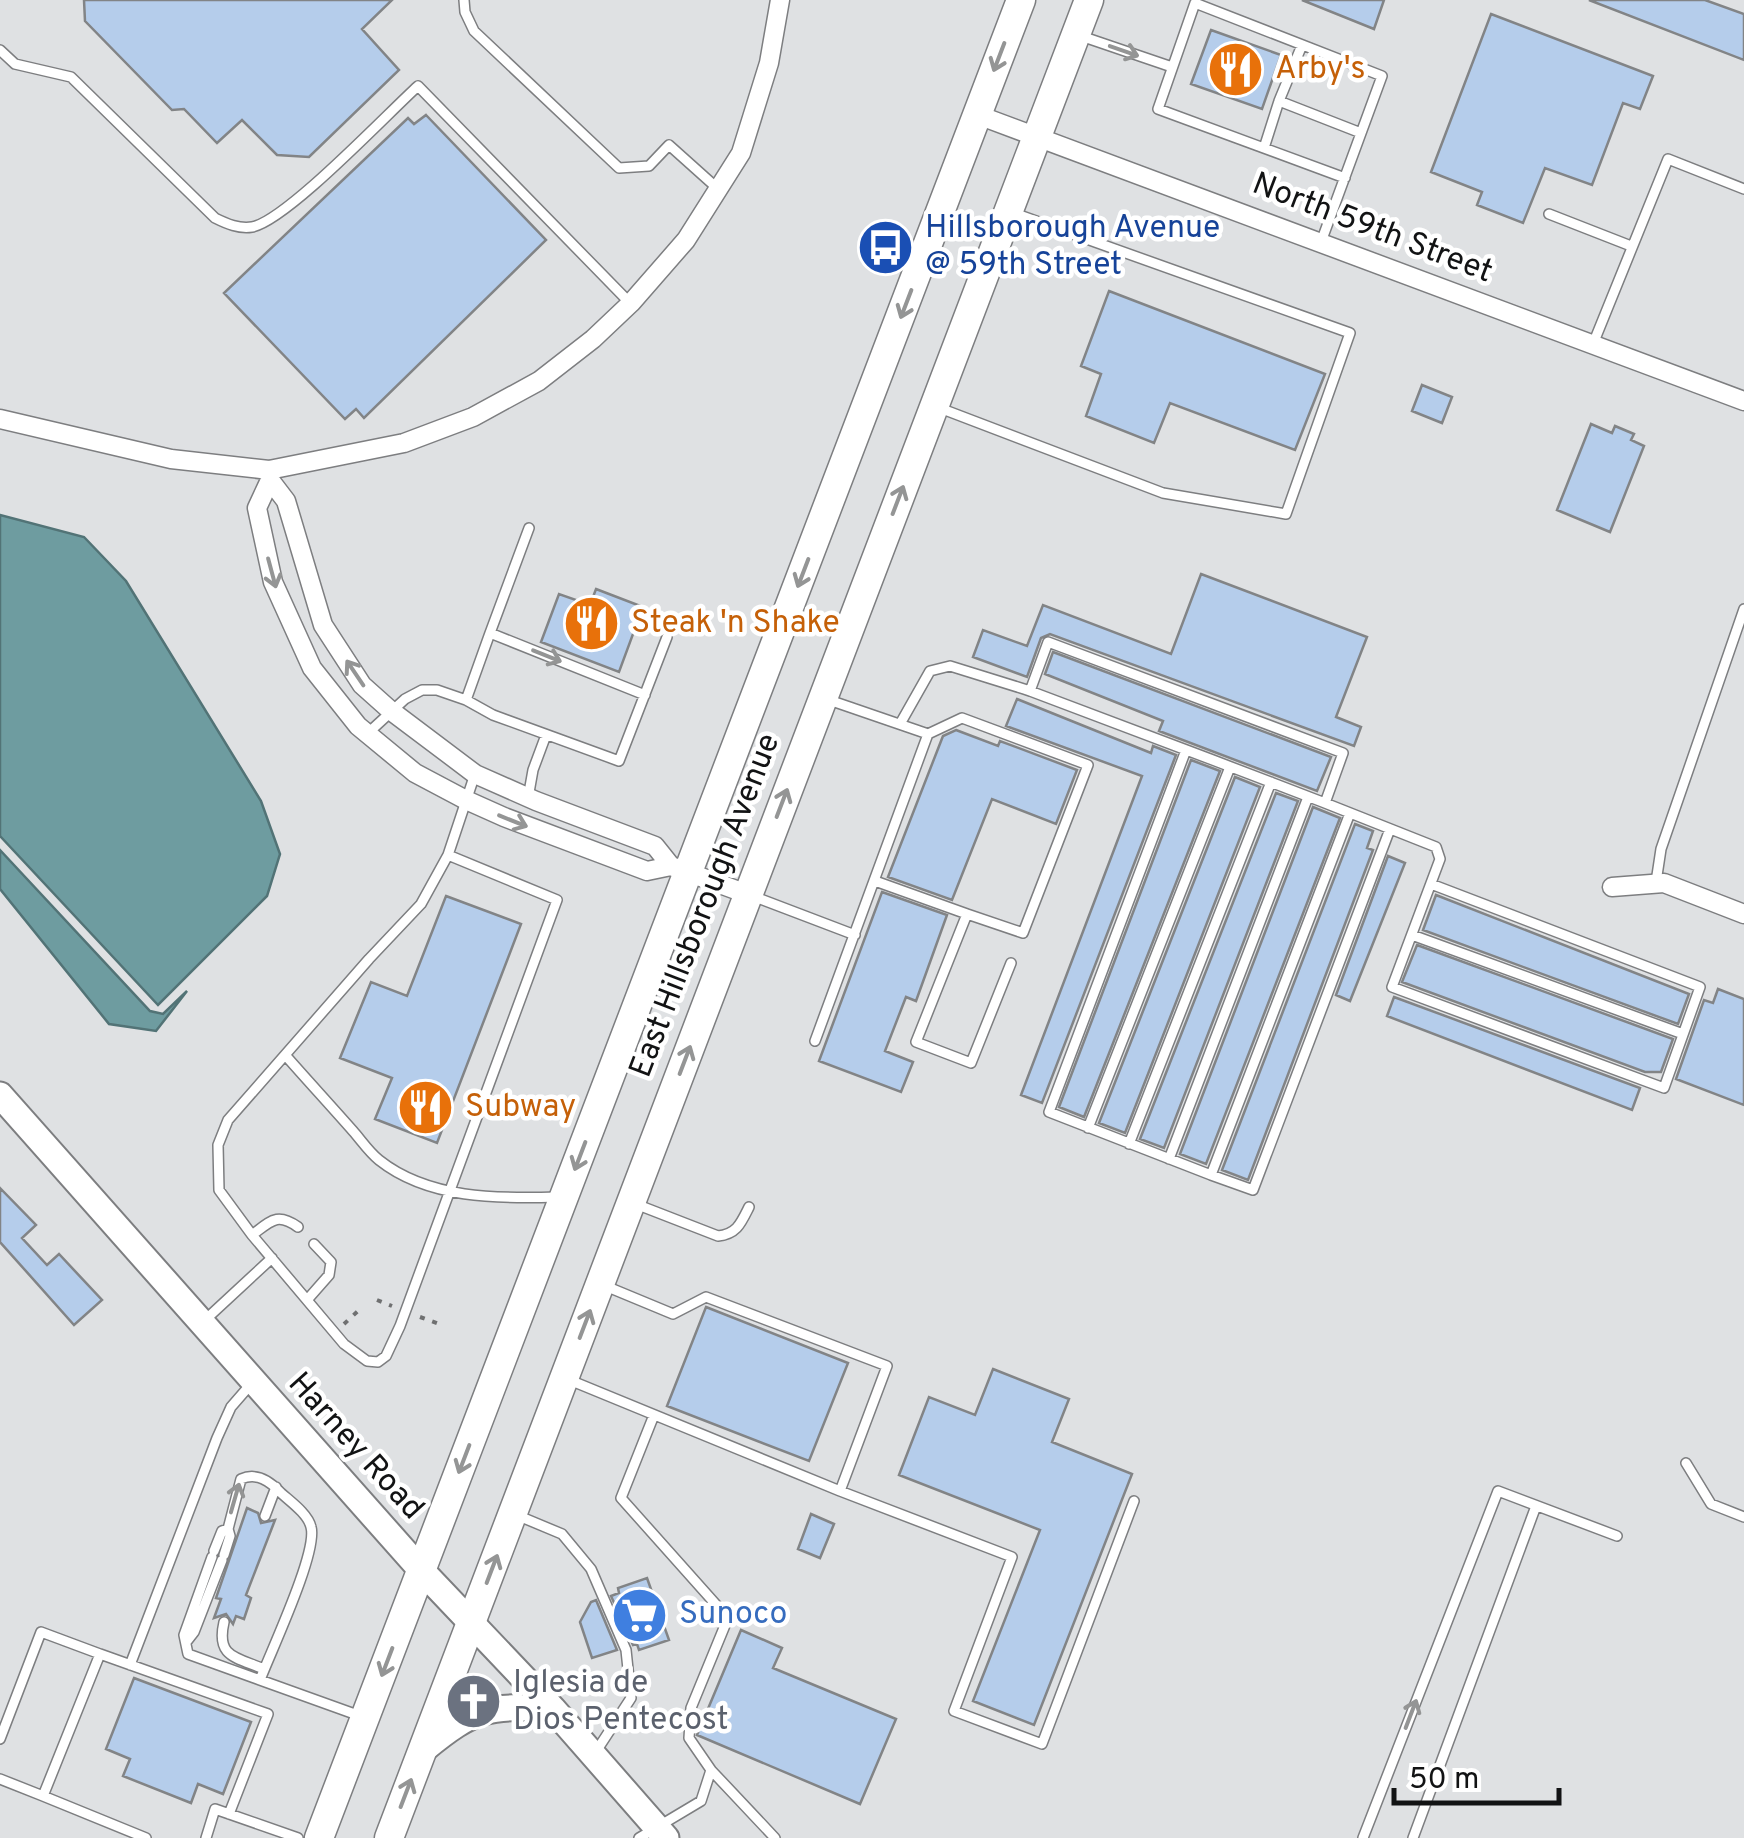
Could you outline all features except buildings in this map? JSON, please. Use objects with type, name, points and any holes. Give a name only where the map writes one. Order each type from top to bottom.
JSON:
[{"type":"main road","name":"East Hillsborough Avenue","points":[[319,1838],[565,1196],[680,869],[1021,0]]},
{"type":"main road","name":"East Hillsborough Avenue","points":[[389,1838],[1089,0]]},
{"type":"street","points":[[0,419],[170,458],[269,475],[404,443],[473,417],[539,382],[631,303],[686,240],[719,190],[741,153],[752,123],[769,63],[780,0]]},
{"type":"street","name":"North 59th Street","points":[[978,114],[1744,401]]},
{"type":"street","points":[[269,475],[286,501],[323,625],[362,685],[390,710],[476,774],[656,846],[680,869],[747,894]]},
{"type":"street","points":[[269,475],[257,508],[273,582],[312,668],[367,734],[415,772],[504,817],[647,871],[680,869]]},
{"type":"street","points":[[1612,887],[1664,882],[1744,914]]},
{"type":"street","name":"Harney Road","points":[[0,1095],[422,1572],[553,1709],[655,1835]]},
{"type":"street","points":[[424,1749],[461,1719],[488,1709],[553,1709]]},
{"type":"lane","points":[[464,0],[474,31],[619,168],[649,166],[669,145],[719,190]]},
{"type":"lane","points":[[1321,242],[1382,76],[1191,2],[1158,109],[1344,178]]},
{"type":"lane","points":[[1076,34],[1172,67]]},
{"type":"lane","points":[[1264,148],[1302,45]]},
{"type":"lane","points":[[0,50],[15,64],[71,76],[215,218],[234,226],[255,227],[284,212],[418,86],[631,303]]},
{"type":"lane","points":[[1279,101],[1361,132]]},
{"type":"lane","points":[[1593,344],[1668,159],[1744,189]]},
{"type":"lane","points":[[934,406],[1164,493],[1286,514],[1350,333],[1009,211]]},
{"type":"lane","points":[[1549,214],[1632,246]]},
{"type":"lane","points":[[466,700],[530,528]]},
{"type":"lane","points":[[1656,883],[1662,849],[1744,609]]},
{"type":"lane","points":[[490,633],[645,695]]},
{"type":"lane","points":[[367,734],[390,710],[422,690],[437,690],[492,715],[620,761],[667,637]]},
{"type":"lane","points":[[1030,691],[1048,642],[1343,753],[1325,803]]},
{"type":"lane","points":[[900,724],[930,671],[950,666],[1030,691],[1436,847],[1440,859],[1392,987],[1664,1088],[1700,988],[1431,884]]},
{"type":"lane","points":[[822,698],[928,734]]},
{"type":"lane","points":[[815,1041],[928,734],[962,718],[1088,766],[1024,933],[874,881]]},
{"type":"lane","points":[[528,798],[546,735]]},
{"type":"lane","points":[[1186,750],[1049,1112],[1129,1144],[1254,1190],[1390,829]]},
{"type":"lane","points":[[1088,1128],[1230,767]]},
{"type":"lane","points":[[448,855],[557,900],[400,1326],[386,1356],[378,1362],[367,1361],[344,1344],[219,1190],[218,1145],[228,1120],[421,904],[448,855],[476,774]]},
{"type":"lane","points":[[1129,1144],[1270,782]]},
{"type":"lane","points":[[1168,1159],[1308,797]]},
{"type":"lane","points":[[1211,1175],[1350,813]]},
{"type":"lane","points":[[747,894],[854,935]]},
{"type":"lane","points":[[967,914],[916,1042],[971,1062],[1011,962]]},
{"type":"lane","points":[[1412,935],[1683,1034]]},
{"type":"lane","points":[[286,1056],[378,1160],[425,1186],[512,1199],[565,1196]]},
{"type":"lane","points":[[631,1202],[718,1236],[737,1229],[749,1208]]},
{"type":"lane","points":[[252,1235],[272,1220],[286,1218],[298,1227]]},
{"type":"lane","points":[[307,1300],[329,1275],[330,1262],[314,1244]]},
{"type":"lane","points":[[202,1324],[272,1258]]},
{"type":"lane","points":[[600,1284],[672,1314],[706,1297],[888,1366],[840,1492]]},
{"type":"lane","points":[[564,1378],[840,1492],[1012,1557],[954,1710],[1042,1744],[1134,1501]]},
{"type":"lane","points":[[130,1665],[231,1407],[253,1382]]},
{"type":"lane","points":[[654,1416],[622,1498],[728,1618],[691,1708],[689,1738],[711,1770],[775,1838]]},
{"type":"lane","points":[[1686,1463],[1711,1504],[1744,1517]]},
{"type":"lane","points":[[260,1680],[312,1547],[313,1533],[309,1520],[276,1487],[250,1475],[241,1479],[228,1530],[222,1532],[218,1556],[184,1635],[188,1654],[196,1660],[366,1718]]},
{"type":"lane","points":[[265,1516],[276,1487]]},
{"type":"lane","points":[[1363,1838],[1498,1492],[1617,1536]]},
{"type":"lane","points":[[1413,1838],[1536,1506]]},
{"type":"lane","points":[[513,1513],[562,1534],[591,1570],[626,1650],[631,1698],[593,1755]]},
{"type":"lane","points":[[224,1622],[220,1641],[224,1649],[264,1669]]},
{"type":"lane","points":[[0,1739],[42,1632],[268,1714],[229,1814]]},
{"type":"lane","points":[[42,1796],[100,1654]]},
{"type":"lane","points":[[655,1835],[701,1800],[711,1770]]},
{"type":"lane","points":[[0,1779],[146,1838]]},
{"type":"lane","points":[[206,1838],[215,1809],[298,1838]]},
{"type":"water","points":[[0,515],[84,537],[126,581],[261,801],[280,854],[267,896],[158,1005],[0,836]]},
{"type":"water","points":[[0,850],[150,1011],[163,1014],[187,991],[156,1031],[109,1024],[0,889]]},
{"type":"place","name":"Arby's","points":[[1236,70]]},
{"type":"place","name":"Hillsborough Avenue @ 59th Street","points":[[886,247]]},
{"type":"place","name":"Steak 'n Shake","points":[[592,624]]},
{"type":"place","name":"Subway","points":[[426,1108]]},
{"type":"place","name":"Sunoco","points":[[640,1615]]},
{"type":"place","name":"Iglesia de Dios Pentecost","points":[[474,1702]]}]
